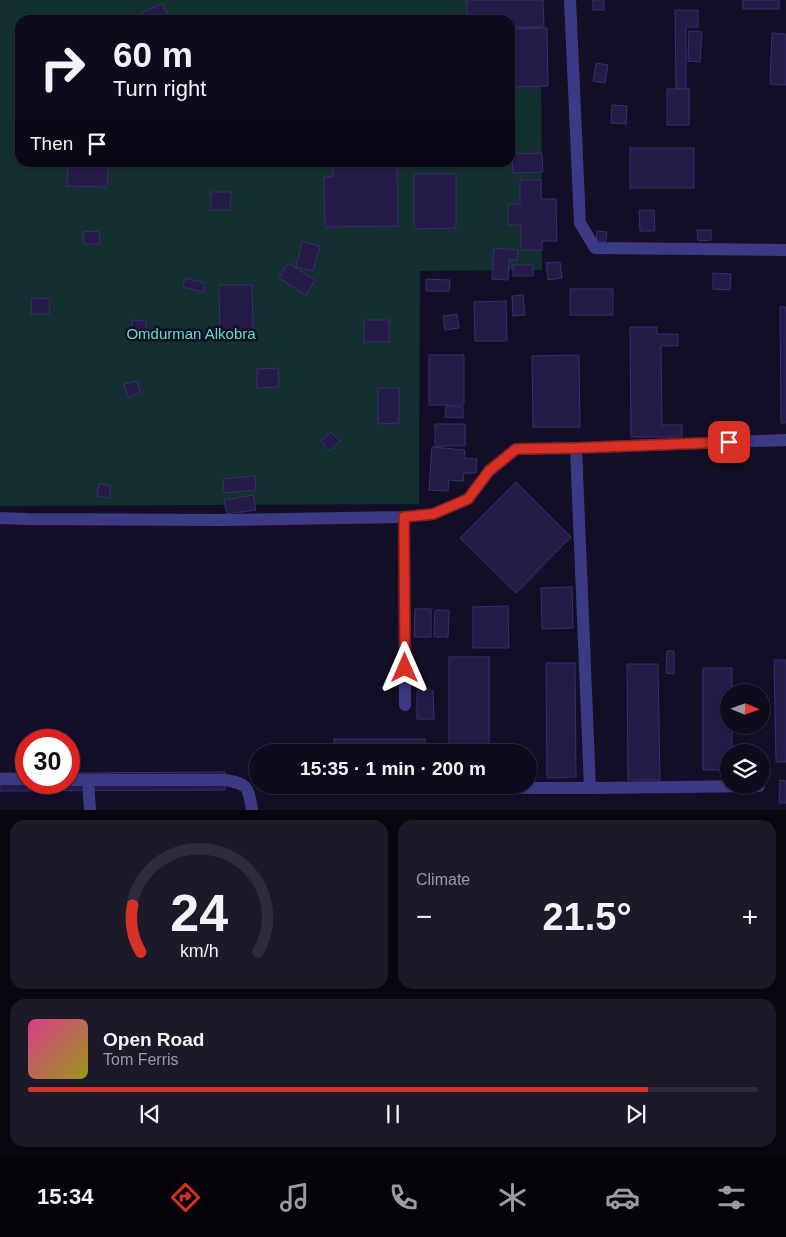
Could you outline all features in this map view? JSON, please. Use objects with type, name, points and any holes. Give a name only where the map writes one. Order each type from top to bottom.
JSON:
[{"type":"street","points":[[570,0],[580,223],[595,248],[786,250]]},
{"type":"street","points":[[0,518],[220,520],[404,517],[433,514],[468,499],[489,471],[516,449],[786,440]]},
{"type":"street","points":[[576,448],[590,788]]},
{"type":"street","points":[[404,517],[405,705]]},
{"type":"street","points":[[0,779],[15,779]]},
{"type":"street","points":[[80,780],[225,780],[240,782],[248,790],[252,810]]},
{"type":"street","points":[[88,780],[90,810]]},
{"type":"street","points":[[537,788],[720,786]]},
{"type":"green space","name":"Omdurman Alkobra","points":[[0,0],[541,0],[542,270],[420,271],[419,504],[0,506]]},
{"type":"building","points":[[467,0],[543,0],[544,27],[515,27],[515,15],[467,15]]},
{"type":"building","points":[[593,0],[604,0],[604,10],[593,10]]},
{"type":"building","points":[[743,0],[779,0],[779,9],[743,9]]},
{"type":"building","points":[[162,3],[168,15],[138,15]]},
{"type":"building","points":[[675,10],[698,10],[698,27],[686,27],[686,89],[676,89]]},
{"type":"building","points":[[547,28],[548,86],[515,87],[515,29]]},
{"type":"building","points":[[689,31],[702,32],[700,62],[688,61]]},
{"type":"building","points":[[772,33],[786,34],[786,85],[770,84]]},
{"type":"building","points":[[596,63],[608,65],[605,83],[593,81]]},
{"type":"building","points":[[667,89],[689,89],[689,125],[667,125]]},
{"type":"building","points":[[612,105],[627,106],[626,124],[611,123]]},
{"type":"building","points":[[630,148],[694,148],[694,188],[630,188]]},
{"type":"building","points":[[542,153],[543,172],[513,173],[515,154]]},
{"type":"building","points":[[68,167],[108,167],[107,187],[67,186]]},
{"type":"building","points":[[333,167],[397,167],[398,226],[325,227],[324,177],[333,177]]},
{"type":"building","points":[[414,174],[456,174],[456,228],[414,229]]},
{"type":"building","points":[[520,180],[541,180],[541,199],[556,199],[557,241],[542,241],[542,250],[521,250],[521,225],[508,225],[508,204],[520,204]]},
{"type":"building","points":[[211,192],[231,192],[230,210],[211,210]]},
{"type":"building","points":[[639,210],[654,210],[655,231],[640,231]]},
{"type":"building","points":[[697,230],[711,230],[711,240],[698,241]]},
{"type":"building","points":[[99,231],[100,244],[84,244],[83,232]]},
{"type":"building","points":[[597,231],[607,232],[606,242],[596,241]]},
{"type":"building","points":[[302,242],[320,246],[313,271],[296,267]]},
{"type":"building","points":[[494,248],[518,250],[517,260],[509,260],[508,280],[492,279]]},
{"type":"building","points":[[560,262],[562,278],[548,280],[546,263]]},
{"type":"building","points":[[288,263],[315,280],[306,295],[279,278]]},
{"type":"building","points":[[513,265],[533,265],[533,276],[513,276]]},
{"type":"building","points":[[713,273],[731,274],[730,290],[713,289]]},
{"type":"building","points":[[185,278],[205,283],[203,292],[183,287]]},
{"type":"building","points":[[426,279],[450,280],[449,291],[426,291]]},
{"type":"building","points":[[219,285],[252,285],[253,332],[220,333]]},
{"type":"building","points":[[570,289],[613,289],[613,315],[570,315]]},
{"type":"building","points":[[523,295],[525,315],[513,316],[512,296]]},
{"type":"building","points":[[32,298],[50,299],[49,314],[31,314]]},
{"type":"building","points":[[506,301],[507,341],[475,341],[474,302]]},
{"type":"building","points":[[780,307],[786,307],[786,423],[781,423]]},
{"type":"building","points":[[457,314],[459,328],[445,330],[443,316]]},
{"type":"building","points":[[132,320],[146,321],[145,335],[131,334]]},
{"type":"building","points":[[364,320],[389,320],[389,342],[364,342]]},
{"type":"building","points":[[630,327],[657,327],[657,334],[678,334],[678,346],[661,346],[662,425],[682,425],[682,437],[631,437]]},
{"type":"building","points":[[429,355],[464,355],[464,405],[429,405]]},
{"type":"building","points":[[579,355],[580,427],[533,427],[532,356]]},
{"type":"building","points":[[278,368],[279,387],[257,388],[257,369]]},
{"type":"building","points":[[137,381],[140,393],[128,397],[124,384]]},
{"type":"building","points":[[378,388],[399,388],[399,423],[378,424]]},
{"type":"building","points":[[446,406],[463,407],[463,418],[445,417]]},
{"type":"building","points":[[435,424],[465,424],[465,446],[435,446]]},
{"type":"building","points":[[331,432],[340,441],[329,451],[321,441]]},
{"type":"building","points":[[432,447],[465,450],[464,458],[477,459],[476,473],[464,473],[463,481],[449,480],[448,491],[429,490]]},
{"type":"building","points":[[255,476],[256,490],[224,493],[223,479]]},
{"type":"building","points":[[516,482],[571,537],[516,593],[460,538]]},
{"type":"building","points":[[99,484],[111,486],[109,498],[97,496]]},
{"type":"building","points":[[253,495],[256,510],[227,514],[224,500]]},
{"type":"building","points":[[572,587],[573,628],[542,629],[541,588]]},
{"type":"building","points":[[508,606],[509,648],[473,648],[473,607]]},
{"type":"building","points":[[415,609],[431,609],[431,637],[414,637]]},
{"type":"building","points":[[435,610],[449,610],[448,637],[434,637]]},
{"type":"building","points":[[667,651],[674,651],[674,674],[666,673]]},
{"type":"building","points":[[449,657],[489,657],[489,744],[449,744]]},
{"type":"building","points":[[774,660],[786,660],[786,762],[776,762]]},
{"type":"building","points":[[546,663],[575,663],[576,777],[547,778]]},
{"type":"building","points":[[627,664],[658,664],[660,780],[628,780]]},
{"type":"building","points":[[703,668],[732,668],[732,684],[720,684],[720,734],[732,734],[732,744],[720,744],[720,770],[703,770]]},
{"type":"building","points":[[433,690],[434,719],[417,719],[417,691]]},
{"type":"building","points":[[334,739],[425,739],[425,744],[334,744]]},
{"type":"building","points":[[225,772],[225,790],[80,791],[80,773]]},
{"type":"building","points":[[0,773],[15,773],[15,791],[0,791]]},
{"type":"building","points":[[780,780],[786,781],[786,803],[779,803]]},
{"type":"route","points":[[405,668],[404,517],[433,514],[468,499],[489,471],[516,449],[729,442]]}]
